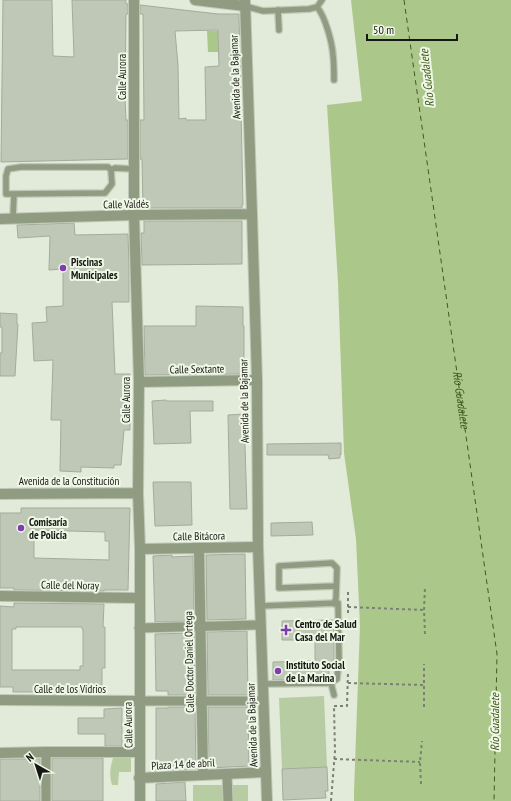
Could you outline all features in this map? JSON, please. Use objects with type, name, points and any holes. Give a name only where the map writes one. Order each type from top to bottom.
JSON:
[{"type":"street","name":"Calle Aurora","points":[[134,0],[134,215],[139,382],[138,493],[140,549],[140,801]]},
{"type":"street","points":[[195,0],[245,3]]},
{"type":"street","name":"Avenida de la Bajamar","points":[[245,3],[252,214],[260,625],[267,801]]},
{"type":"street","name":"Calle Valdés","points":[[0,219],[134,215],[252,214]]},
{"type":"street","name":"Calle Sextante","points":[[139,382],[256,380]]},
{"type":"street","name":"Avenida de la Constitución","points":[[0,494],[138,493]]},
{"type":"street","name":"Calle Bitácora","points":[[140,549],[258,546]]},
{"type":"street","name":"Calle Doctor Daniel Ortega","points":[[199,548],[203,775]]},
{"type":"street","name":"Calle del Noray","points":[[0,596],[139,598]]},
{"type":"street","points":[[139,628],[260,625]]},
{"type":"street","name":"Calle de los Vidrios","points":[[0,700],[140,701]]},
{"type":"street","points":[[140,701],[263,701]]},
{"type":"street","points":[[46,752],[46,801]]},
{"type":"street","points":[[0,753],[140,752]]},
{"type":"street","name":"Plaza 14 de abril","points":[[139,778],[266,772]]},
{"type":"street","name":"Plaza 14 de abril","points":[[227,774],[228,801]]},
{"type":"lane","points":[[245,3],[263,10],[309,9],[317,7],[322,0]]},
{"type":"lane","points":[[317,7],[321,11],[326,22],[332,47],[334,80]]},
{"type":"lane","points":[[278,10],[279,30]]},
{"type":"lane","points":[[21,167],[108,167],[111,170],[112,184],[106,193],[6,194],[6,176],[8,169],[21,167]]},
{"type":"lane","points":[[111,170],[115,168],[134,169]]},
{"type":"lane","points":[[12,218],[14,194]]},
{"type":"lane","points":[[334,604],[336,598],[337,568],[332,564],[279,566],[279,588],[336,586]]},
{"type":"lane","points":[[260,606],[338,603],[339,659],[337,679],[331,683],[263,684]]},
{"type":"lane","points":[[331,683],[334,696]]},
{"type":"path","points":[[425,587],[425,634]]},
{"type":"path","points":[[348,607],[424,610]]},
{"type":"path","points":[[424,664],[424,707]]},
{"type":"path","points":[[348,683],[424,685]]},
{"type":"path","points":[[331,801],[335,751],[334,696]]},
{"type":"path","points":[[420,784],[422,741]]},
{"type":"path","points":[[334,759],[420,762]]},
{"type":"shaded area","points":[[324,696],[327,767],[282,769],[279,698]]},
{"type":"shaded area","points":[[113,758],[131,758],[131,772],[119,772],[118,785],[112,785],[111,781],[110,772]]},
{"type":"shaded area","points":[[193,785],[248,785],[248,801],[193,801]]},
{"type":"water","name":"Río Guadalete","points":[[351,0],[511,0],[511,801],[354,801],[360,626],[356,539],[344,453],[338,282],[327,105],[362,101]]},
{"type":"water","points":[[207,31],[218,31],[218,52],[208,52]]},
{"type":"building","points":[[3,0],[52,0],[53,56],[74,57],[72,0],[126,0],[126,4],[128,4],[128,14],[126,14],[125,98],[126,120],[128,120],[128,159],[1,162]]},
{"type":"building","points":[[140,5],[218,14],[239,14],[242,208],[144,208],[142,159],[140,159],[140,120],[144,120],[143,14],[140,14]],"holes":[[[218,30],[219,66],[205,67],[206,120],[186,120],[186,118],[179,119],[178,65],[175,31]]]},
{"type":"building","points":[[144,221],[242,221],[242,264],[142,265],[141,233],[144,233]]},
{"type":"building","points":[[74,223],[75,235],[128,234],[129,266],[129,302],[112,302],[115,374],[130,374],[130,430],[124,430],[121,465],[114,465],[114,468],[81,467],[81,472],[60,471],[61,420],[51,420],[53,360],[34,361],[32,323],[47,322],[46,307],[63,306],[63,269],[49,270],[50,236],[18,238],[17,225]]},
{"type":"building","points":[[196,306],[243,307],[244,374],[145,375],[144,326],[196,326]]},
{"type":"building","points":[[0,313],[17,314],[18,324],[15,376],[0,376],[2,327],[0,327]]},
{"type":"building","points":[[152,401],[213,401],[213,411],[190,411],[191,443],[154,444]]},
{"type":"building","points":[[244,414],[247,509],[230,509],[228,415]]},
{"type":"building","points":[[341,443],[340,458],[329,459],[328,455],[267,455],[267,444]]},
{"type":"building","points":[[153,482],[191,482],[192,525],[155,526]]},
{"type":"building","points":[[21,508],[130,508],[128,590],[14,590],[14,588],[0,588],[0,513],[21,513]],"holes":[[[34,530],[105,532],[105,541],[109,541],[109,560],[34,558]]]},
{"type":"building","points":[[312,522],[313,535],[271,536],[271,523]]},
{"type":"building","points":[[245,554],[246,619],[207,620],[206,555]]},
{"type":"building","points":[[172,555],[172,557],[193,556],[194,621],[155,622],[153,556]]},
{"type":"building","points":[[14,603],[104,604],[103,627],[105,627],[105,668],[102,668],[102,691],[80,690],[80,692],[13,692],[13,687],[0,687],[0,606],[14,607]],"holes":[[[16,627],[82,627],[83,666],[80,666],[80,670],[12,670],[12,629],[16,629]]]},
{"type":"building","points":[[334,620],[334,662],[329,662],[329,679],[273,680],[273,662],[315,661],[315,640],[282,640],[282,621]]},
{"type":"building","points":[[247,631],[248,695],[208,695],[207,632]]},
{"type":"building","points":[[194,633],[195,695],[168,695],[168,691],[156,691],[155,634]]},
{"type":"building","points":[[195,707],[196,769],[156,771],[156,708]]},
{"type":"building","points":[[208,707],[248,707],[249,766],[209,768]]},
{"type":"building","points":[[122,708],[122,746],[105,746],[105,734],[78,734],[78,718],[104,718],[104,709]]},
{"type":"building","points":[[52,758],[103,758],[103,801],[52,801]]},
{"type":"building","points":[[0,759],[40,759],[40,801],[0,801]]},
{"type":"building","points":[[327,767],[328,791],[325,791],[326,798],[283,800],[282,769]]},
{"type":"building","points":[[185,782],[186,801],[156,801],[156,784]]},
{"type":"ferry route","points":[[404,0],[497,654],[494,801]]},
{"type":"place","name":"Piscinas Municipales","points":[[63,268]]},
{"type":"place","name":"Comisaría de Policía","points":[[21,528]]},
{"type":"place","name":"Centro de Salud Casa del Mar","points":[[286,630]]},
{"type":"place","name":"Instituto Social de la Marina","points":[[278,671]]}]
